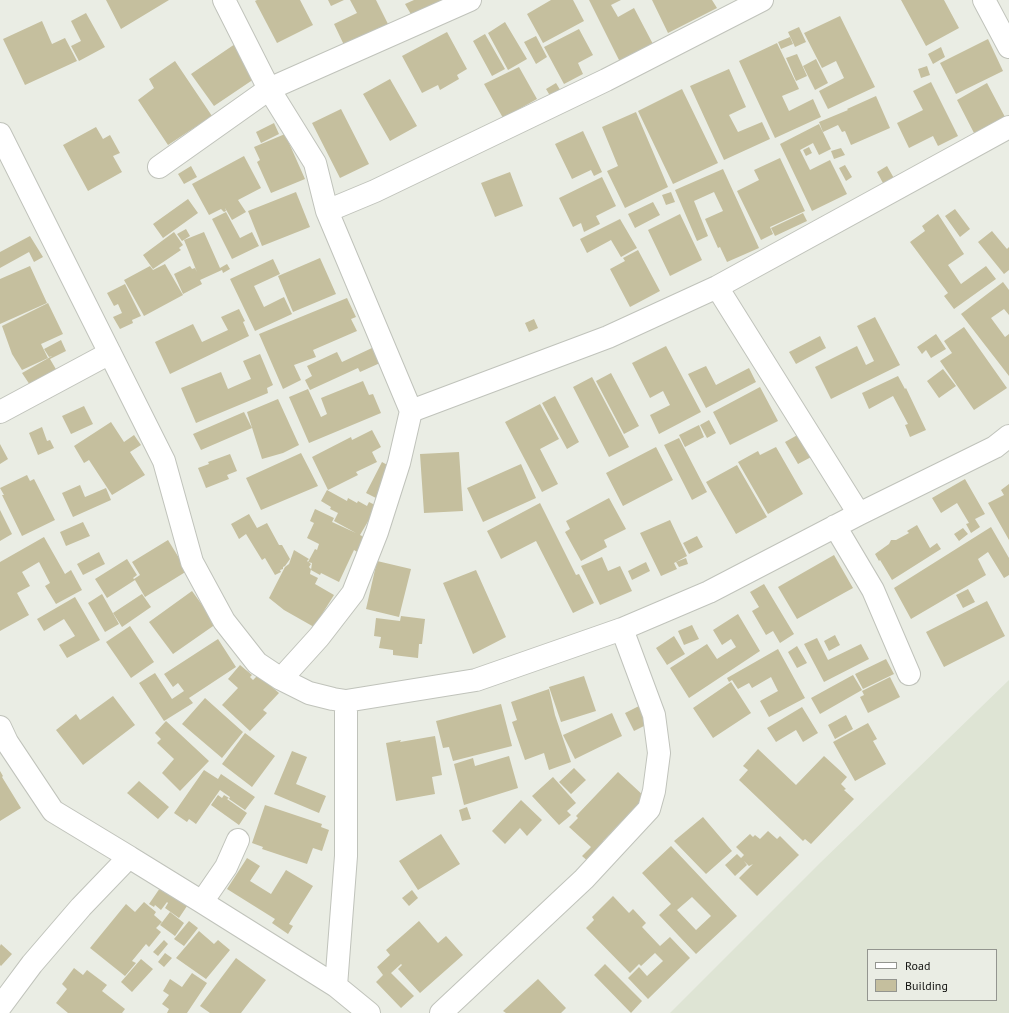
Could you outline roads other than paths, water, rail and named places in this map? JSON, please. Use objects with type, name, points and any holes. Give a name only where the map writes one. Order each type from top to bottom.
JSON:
[{"type":"street","points":[[224,0],[269,89],[315,163],[327,211],[411,411],[399,463],[388,498],[377,532],[353,593],[319,637],[280,679]]},
{"type":"street","points":[[159,166],[269,89],[470,0]]},
{"type":"street","points":[[327,211],[375,191],[606,80],[762,0]]},
{"type":"street","points":[[984,0],[1009,47]]},
{"type":"street","points":[[411,411],[608,337],[717,287],[1009,126]]},
{"type":"street","points":[[0,134],[164,461],[192,562],[224,621],[256,663],[280,679],[309,693],[346,701],[476,680],[622,629],[709,592],[835,526],[995,447],[1009,436]]},
{"type":"street","points":[[717,287],[859,514]]},
{"type":"street","points":[[0,412],[110,353]]},
{"type":"street","points":[[835,526],[873,590],[909,674]]},
{"type":"street","points":[[441,1013],[584,879],[649,809],[654,791],[659,753],[654,715],[622,629]]},
{"type":"street","points":[[336,986],[346,856],[346,701]]},
{"type":"street","points":[[2,738],[54,811],[336,986],[369,1013]]},
{"type":"street","points":[[202,902],[226,867],[238,840]]},
{"type":"street","points":[[0,1007],[32,964],[81,908],[129,857]]}]
